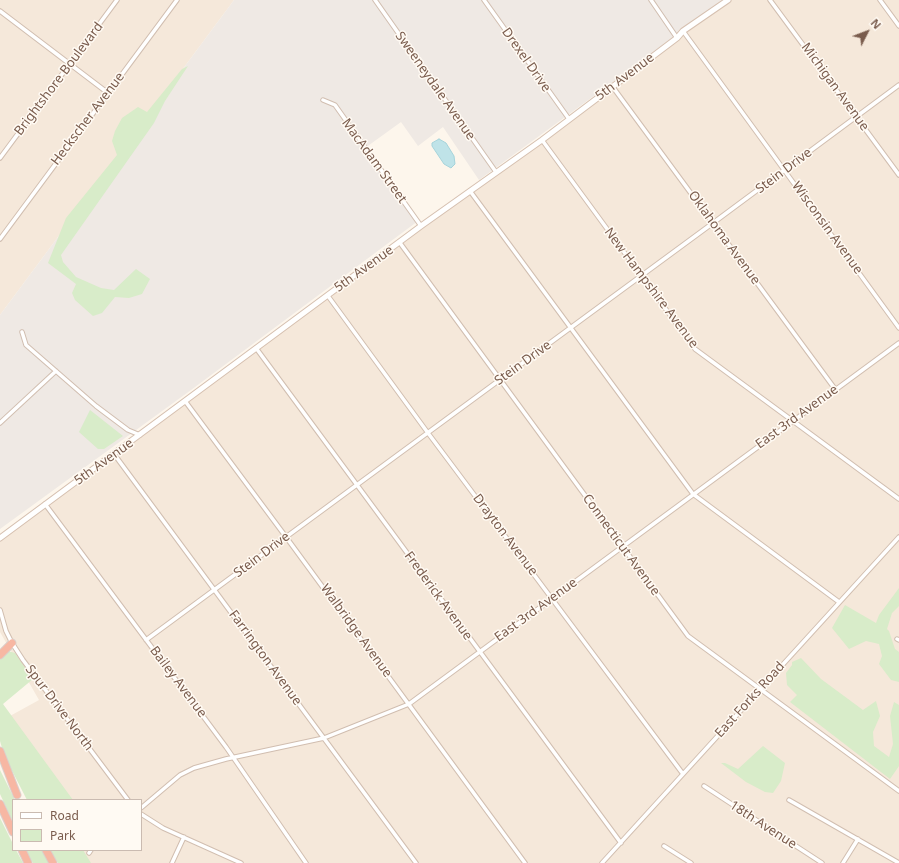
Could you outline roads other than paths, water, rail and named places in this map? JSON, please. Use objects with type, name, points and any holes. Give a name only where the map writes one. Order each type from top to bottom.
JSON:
[{"type":"highway","points":[[0,655],[12,644]]},
{"type":"highway","points":[[0,751],[18,797]]},
{"type":"highway","points":[[0,762],[18,797]]},
{"type":"highway","points":[[0,805],[12,830]]},
{"type":"highway","points":[[22,851],[28,863]]},
{"type":"highway","points":[[47,851],[53,863]]},
{"type":"main road","name":"5th Avenue","points":[[0,538],[422,226],[542,140],[677,38],[683,31],[719,2],[728,0]]},
{"type":"street","name":"Brightshore Boulevard","points":[[0,158],[118,0]]},
{"type":"street","name":"Heckscher Avenue","points":[[0,239],[177,0]]},
{"type":"street","name":"Sweeneydale Avenue","points":[[375,0],[496,172]]},
{"type":"street","name":"Drexel Drive","points":[[484,0],[568,119]]},
{"type":"street","points":[[651,0],[677,38]]},
{"type":"street","name":"Michigan Avenue","points":[[770,0],[899,175]]},
{"type":"street","points":[[880,0],[899,26]]},
{"type":"street","points":[[0,11],[108,93]]},
{"type":"street","name":"Wisconsin Avenue","points":[[683,31],[899,328]]},
{"type":"street","name":"Stein Drive","points":[[146,640],[642,276],[899,85]]},
{"type":"street","name":"Oklahoma Avenue","points":[[612,86],[835,389]]},
{"type":"street","name":"MacAdam Street","points":[[323,100],[335,105],[422,226]]},
{"type":"street","name":"New Hampshire Avenue","points":[[542,140],[695,349],[899,499]]},
{"type":"street","points":[[470,191],[693,494],[839,602]]},
{"type":"street","name":"Connecticut Avenue","points":[[400,243],[688,636],[899,791]]},
{"type":"street","name":"Drayton Avenue","points":[[328,296],[428,433],[683,774]]},
{"type":"street","points":[[22,332],[26,345],[96,406],[128,430],[140,435]]},
{"type":"street","name":"East 3rd Avenue","points":[[142,807],[180,775],[194,768],[233,757],[324,738],[409,704],[899,343]]},
{"type":"street","name":"Frederick Avenue","points":[[256,348],[620,843]]},
{"type":"street","points":[[0,423],[56,371]]},
{"type":"street","name":"Walbridge Avenue","points":[[185,401],[525,863]]},
{"type":"street","name":"Farrington Avenue","points":[[114,454],[416,863]]},
{"type":"street","name":"Bailey Avenue","points":[[45,504],[233,757],[306,863]]},
{"type":"street","name":"East Forks Road","points":[[602,863],[899,538]]},
{"type":"street","name":"Spur Drive North","points":[[0,610],[6,631],[12,644],[127,799]]},
{"type":"street","name":"18th Avenue","points":[[704,786],[822,863]]},
{"type":"street","points":[[789,800],[899,863]]},
{"type":"street","points":[[142,815],[163,828],[241,863]]},
{"type":"street","points":[[172,863],[184,837]]},
{"type":"street","points":[[843,863],[858,839]]},
{"type":"street","points":[[664,846],[691,863]]},
{"type":"water","points":[[439,139],[446,143],[454,156],[455,164],[451,168],[444,164],[432,146],[432,143]]}]
